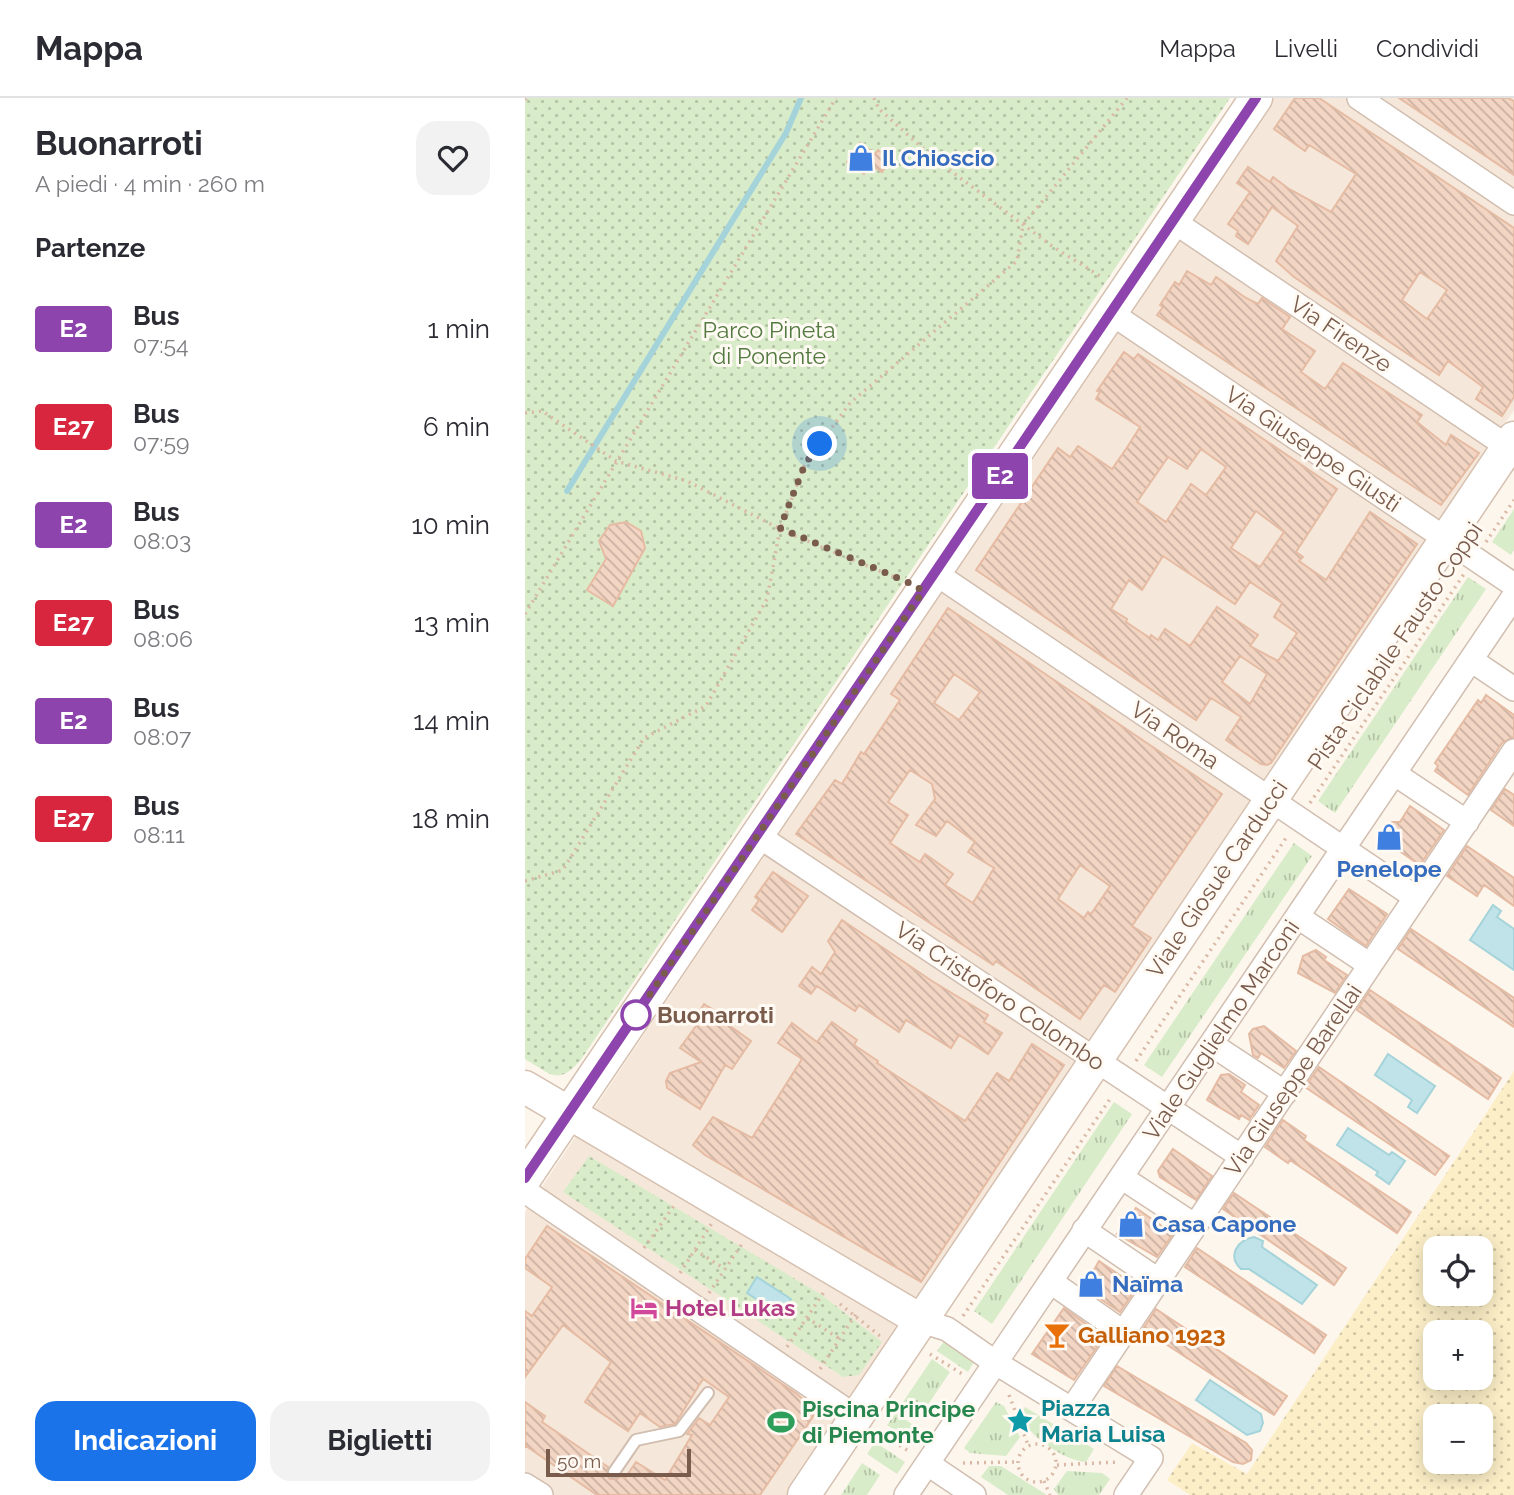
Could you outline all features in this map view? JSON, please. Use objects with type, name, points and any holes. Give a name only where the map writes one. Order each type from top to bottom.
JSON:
[{"type":"street","points":[[525,1178],[1256,98]]},
{"type":"street","points":[[1359,98],[1514,202]]},
{"type":"street","name":"Via Firenze","points":[[1173,220],[1511,442]]},
{"type":"street","name":"Via Giuseppe Giusti","points":[[1119,302],[1446,539],[1514,584]]},
{"type":"street","name":"Viale Giosuè Carducci","points":[[804,1495],[856,1417],[916,1352],[935,1325],[1096,1060],[1511,442]]},
{"type":"street","name":"Via Roma","points":[[929,582],[1271,800],[1415,897]]},
{"type":"street","name":"Viale Guglielmo Marconi","points":[[906,1495],[1514,596]]},
{"type":"street","points":[[1471,660],[1514,689]]},
{"type":"street","name":"Via Giuseppe Barellai","points":[[1072,1409],[1514,751]]},
{"type":"street","points":[[1395,774],[1467,822]]},
{"type":"street","name":"Via Cristoforo Colombo","points":[[757,835],[1242,1157]]},
{"type":"street","points":[[1298,917],[1370,965]]},
{"type":"street","points":[[528,1089],[570,1080],[624,1032]]},
{"type":"street","points":[[1211,1044],[1285,1093]]},
{"type":"street","points":[[528,1089],[724,1205],[743,1236],[835,1285],[862,1303],[935,1325],[1151,1458],[1126,1495]]},
{"type":"street","points":[[1121,1177],[1194,1225]]},
{"type":"street","points":[[525,1191],[856,1417]]},
{"type":"street","points":[[1084,1230],[1158,1280]]},
{"type":"street","points":[[1051,1282],[1124,1333]]},
{"type":"street","points":[[928,1464],[974,1495]]},
{"type":"street","points":[[525,1485],[541,1495]]},
{"type":"lane","points":[[614,1472],[636,1440],[679,1431],[708,1393]]},
{"type":"path","points":[[525,614],[836,98]]},
{"type":"path","points":[[874,98],[879,109],[936,160],[1052,246],[1119,302]]},
{"type":"path","points":[[525,881],[563,870],[645,738],[706,706],[767,599],[780,528],[805,464],[850,403],[1017,261],[1023,225],[1127,98]]},
{"type":"path","points":[[525,413],[542,411],[616,461],[687,481],[780,528],[912,584],[929,582]]},
{"type":"path","name":"Pista Ciclabile Fausto Coppi","points":[[935,1325],[965,1314],[1514,500]]},
{"type":"path","points":[[633,1265],[688,1184]]},
{"type":"path","points":[[669,1289],[724,1205]]},
{"type":"path","points":[[699,1310],[743,1236]]},
{"type":"path","points":[[695,1250],[725,1269]]},
{"type":"path","points":[[776,1363],[807,1318],[835,1285],[862,1303],[916,1352],[980,1386]]},
{"type":"path","points":[[809,1385],[862,1303]]},
{"type":"path","points":[[807,1318],[840,1339]]},
{"type":"path","points":[[996,1363],[1028,1445]]},
{"type":"path","points":[[856,1417],[928,1464],[1017,1462]]},
{"type":"path","points":[[1041,1444],[1047,1446],[1055,1456],[1057,1465],[1054,1474],[1044,1481],[1032,1482],[1026,1479],[1017,1462],[1019,1455],[1028,1445],[1041,1444]]},
{"type":"path","points":[[1057,1465],[1133,1462],[1151,1458]]},
{"type":"path","points":[[1044,1481],[1050,1495]]},
{"type":"shaded area","points":[[1272,98],[1514,98],[1514,410],[790,1495],[525,1495],[525,1212]]},
{"type":"green space","name":"Parco Pineta di Ponente","points":[[525,98],[1230,98],[580,1061],[572,1069],[559,1075],[548,1073],[525,1059]]},
{"type":"green space","points":[[1514,509],[1514,550],[1511,555],[1492,542]]},
{"type":"green space","points":[[1468,577],[1486,589],[1335,813],[1318,801]]},
{"type":"green space","points":[[1294,843],[1312,856],[1162,1077],[1144,1065]]},
{"type":"green space","points":[[1114,1102],[1132,1114],[992,1324],[974,1311]]},
{"type":"green space","points":[[589,1156],[822,1295],[882,1342],[859,1375],[843,1377],[563,1192]]},
{"type":"green space","points":[[945,1340],[975,1360],[968,1372],[937,1351]]},
{"type":"green space","points":[[932,1359],[950,1372],[919,1418],[901,1405]]},
{"type":"green space","points":[[996,1402],[1004,1406],[1020,1437],[1006,1456],[970,1453],[964,1448]]},
{"type":"green space","points":[[1025,1407],[1094,1449],[1086,1462],[1068,1457],[1039,1439],[1019,1416]]},
{"type":"green space","points":[[896,1413],[926,1434],[917,1446],[887,1425]]},
{"type":"green space","points":[[875,1442],[905,1462],[897,1474],[867,1454]]},
{"type":"green space","points":[[862,1463],[880,1475],[867,1495],[841,1495]]},
{"type":"green space","points":[[989,1466],[1001,1466],[1047,1495],[1008,1495],[981,1477]]},
{"type":"green space","points":[[1067,1471],[1102,1473],[1110,1479],[1099,1495],[1058,1495],[1054,1489]]},
{"type":"sand","points":[[1514,1071],[1514,1495],[1190,1495],[1167,1480],[1192,1443],[1247,1474]]},
{"type":"water","points":[[1493,905],[1501,911],[1497,917],[1514,929],[1514,970],[1470,940]]},
{"type":"water","points":[[1388,1054],[1435,1086],[1417,1113],[1408,1107],[1412,1100],[1375,1075]]},
{"type":"water","points":[[1348,1128],[1389,1155],[1392,1152],[1405,1161],[1389,1184],[1376,1175],[1378,1172],[1337,1145]]},
{"type":"water","points":[[1254,1237],[1263,1241],[1262,1247],[1317,1285],[1302,1304],[1249,1269],[1241,1269],[1237,1264],[1234,1254],[1236,1249],[1243,1241]]},
{"type":"water","points":[[757,1277],[791,1299],[781,1315],[747,1293]]},
{"type":"water","points":[[1210,1380],[1261,1414],[1263,1423],[1260,1431],[1247,1435],[1196,1400]]},
{"type":"building","points":[[1295,98],[1319,98],[1514,228],[1514,397],[1502,416],[1476,399],[1483,387],[1448,361],[1439,375],[1294,277],[1276,261],[1298,226],[1272,207],[1248,244],[1236,236],[1238,231],[1228,224],[1250,192],[1237,183],[1248,167],[1270,182],[1273,177],[1331,212],[1356,174],[1309,145],[1305,151],[1274,129]],"holes":[[[1420,272],[1447,290],[1427,319],[1402,300]]]},
{"type":"building","points":[[1399,98],[1508,98],[1514,101],[1514,175]]},
{"type":"building","points":[[860,143],[875,154],[878,150],[891,159],[882,172],[870,164],[864,174],[847,162]]},
{"type":"building","points":[[1187,271],[1211,285],[1216,277],[1246,298],[1258,304],[1262,298],[1290,317],[1282,329],[1315,351],[1301,372],[1325,389],[1343,363],[1422,415],[1417,422],[1446,445],[1451,435],[1479,453],[1441,505],[1157,315],[1163,307],[1160,305],[1175,282],[1179,285]]},
{"type":"building","points":[[1124,352],[1134,359],[1138,354],[1337,489],[1296,552],[1303,557],[1299,561],[1326,580],[1370,512],[1417,544],[1271,763],[1267,765],[1261,764],[1226,740],[1241,717],[1211,698],[1196,720],[976,570],[1058,448],[1070,457],[1078,446],[1112,469],[1126,449],[1140,427],[1096,399],[1100,392],[1097,391]],"holes":[[[1201,449],[1226,467],[1206,495],[1191,484],[1166,522],[1137,502],[1168,457],[1187,469]],[[1256,511],[1284,532],[1260,567],[1231,548]],[[1163,556],[1235,604],[1250,582],[1282,603],[1274,617],[1297,633],[1278,661],[1250,646],[1258,635],[1217,607],[1190,646],[1165,629],[1158,640],[1151,635],[1150,638],[1111,609],[1129,580],[1142,590]],[[1240,656],[1267,674],[1250,704],[1222,682]]]},
{"type":"building","points":[[626,522],[641,531],[645,548],[613,606],[587,590],[606,559],[599,541],[610,525]]},
{"type":"building","points":[[948,608],[1222,794],[1132,926],[1151,938],[1115,992],[1104,985],[1080,1019],[996,961],[993,965],[796,834],[835,780],[842,784],[861,752],[864,754],[900,700],[891,694]],"holes":[[[954,674],[980,692],[959,720],[934,703]],[[910,770],[932,784],[935,799],[916,825],[936,836],[947,821],[975,842],[968,852],[994,868],[973,903],[945,885],[953,874],[925,854],[920,862],[890,843],[908,815],[888,802]],[[1080,865],[1110,886],[1091,914],[1088,912],[1084,918],[1058,899]]]},
{"type":"building","points":[[1486,695],[1514,715],[1514,737],[1502,743],[1468,795],[1435,771],[1438,766],[1435,763],[1478,700],[1481,703]]},
{"type":"building","points":[[1505,789],[1514,795],[1514,826],[1491,810]]},
{"type":"building","points":[[1410,806],[1444,830],[1420,865],[1386,842],[1384,835],[1392,822],[1400,822]]},
{"type":"building","points":[[1467,846],[1514,878],[1514,906],[1484,885],[1477,896],[1447,876]]},
{"type":"building","points":[[773,872],[808,896],[782,932],[752,910],[759,900],[755,897]]},
{"type":"building","points":[[1349,889],[1387,914],[1366,946],[1328,919]]},
{"type":"building","points":[[842,920],[988,1015],[984,1022],[1002,1033],[988,1054],[959,1035],[951,1048],[906,1020],[899,1032],[859,1005],[855,1011],[817,986],[811,994],[799,986],[812,967],[821,974],[835,952],[828,941]]},
{"type":"building","points":[[1411,929],[1514,998],[1514,1027],[1398,949]]},
{"type":"building","points":[[1316,950],[1326,957],[1324,960],[1347,975],[1335,993],[1298,973],[1303,956]]},
{"type":"building","points":[[1370,990],[1501,1078],[1488,1099],[1357,1010]]},
{"type":"building","points":[[704,1004],[733,1022],[730,1026],[751,1041],[732,1069],[725,1065],[700,1109],[667,1088],[666,1081],[670,1073],[701,1062],[680,1048],[696,1026],[692,1023]]},
{"type":"building","points":[[832,1022],[857,1040],[854,1045],[878,1061],[877,1063],[965,1121],[997,1073],[1009,1081],[1032,1044],[1064,1065],[921,1282],[705,1155],[693,1145],[713,1117],[752,1138],[802,1059],[778,1043],[792,1023],[817,1042]]},
{"type":"building","points":[[1264,1026],[1296,1051],[1284,1068],[1261,1053],[1258,1058],[1253,1055],[1249,1034],[1253,1029]]},
{"type":"building","points":[[1319,1067],[1449,1156],[1435,1175],[1305,1087]]},
{"type":"building","points":[[1229,1074],[1245,1085],[1241,1092],[1259,1105],[1249,1120],[1241,1115],[1239,1119],[1207,1100],[1221,1075]]},
{"type":"building","points":[[1283,1120],[1306,1136],[1304,1140],[1411,1212],[1397,1233],[1290,1160],[1288,1163],[1265,1147]]},
{"type":"building","points":[[1173,1149],[1212,1176],[1196,1200],[1160,1177],[1158,1171]]},
{"type":"building","points":[[1234,1193],[1346,1268],[1334,1285],[1223,1209]]},
{"type":"building","points":[[1136,1208],[1173,1234],[1157,1257],[1117,1234]]},
{"type":"building","points":[[547,1226],[797,1394],[813,1408],[815,1412],[812,1418],[760,1495],[597,1495],[525,1447],[525,1402],[545,1416],[542,1422],[608,1467],[607,1475],[610,1479],[621,1476],[625,1478],[636,1462],[665,1480],[692,1435],[687,1434],[699,1418],[710,1425],[729,1397],[703,1379],[675,1424],[660,1427],[640,1413],[628,1431],[585,1402],[611,1362],[563,1325],[525,1377],[525,1311],[532,1316],[552,1287],[525,1268],[525,1259]]},
{"type":"building","points":[[1197,1248],[1326,1335],[1314,1353],[1185,1267]]},
{"type":"building","points":[[1099,1261],[1137,1287],[1120,1312],[1084,1288]]},
{"type":"building","points":[[1064,1308],[1097,1332],[1090,1341],[1097,1347],[1074,1380],[1032,1354]]},
{"type":"building","points":[[1156,1309],[1287,1396],[1274,1415],[1143,1329]]},
{"type":"building","points":[[1117,1366],[1246,1443],[1252,1450],[1251,1460],[1243,1464],[1233,1462],[1104,1386]]},
{"type":"waterway","points":[[567,491],[786,133],[801,98]]},
{"type":"bus line","name":"E2","points":[[525,1178],[1256,98]]},
{"type":"place","name":"Il Chioscio","points":[[861,158]]},
{"type":"place","name":"Penelope","points":[[1389,837]]},
{"type":"place","name":"Buonarroti","points":[[636,1015]]},
{"type":"place","name":"Casa Capone","points":[[1131,1224]]},
{"type":"place","name":"Naïma","points":[[1091,1284]]},
{"type":"place","name":"Hotel Lukas","points":[[644,1308]]},
{"type":"place","name":"Galliano 1923","points":[[1057,1335]]},
{"type":"place","name":"Piazza Maria Luisa","points":[[1020,1421]]},
{"type":"place","name":"Piscina Principe di Piemonte","points":[[781,1422]]},
{"type":"route","points":[[636,1015],[923,591],[780,528],[805,464],[820,444]]}]
